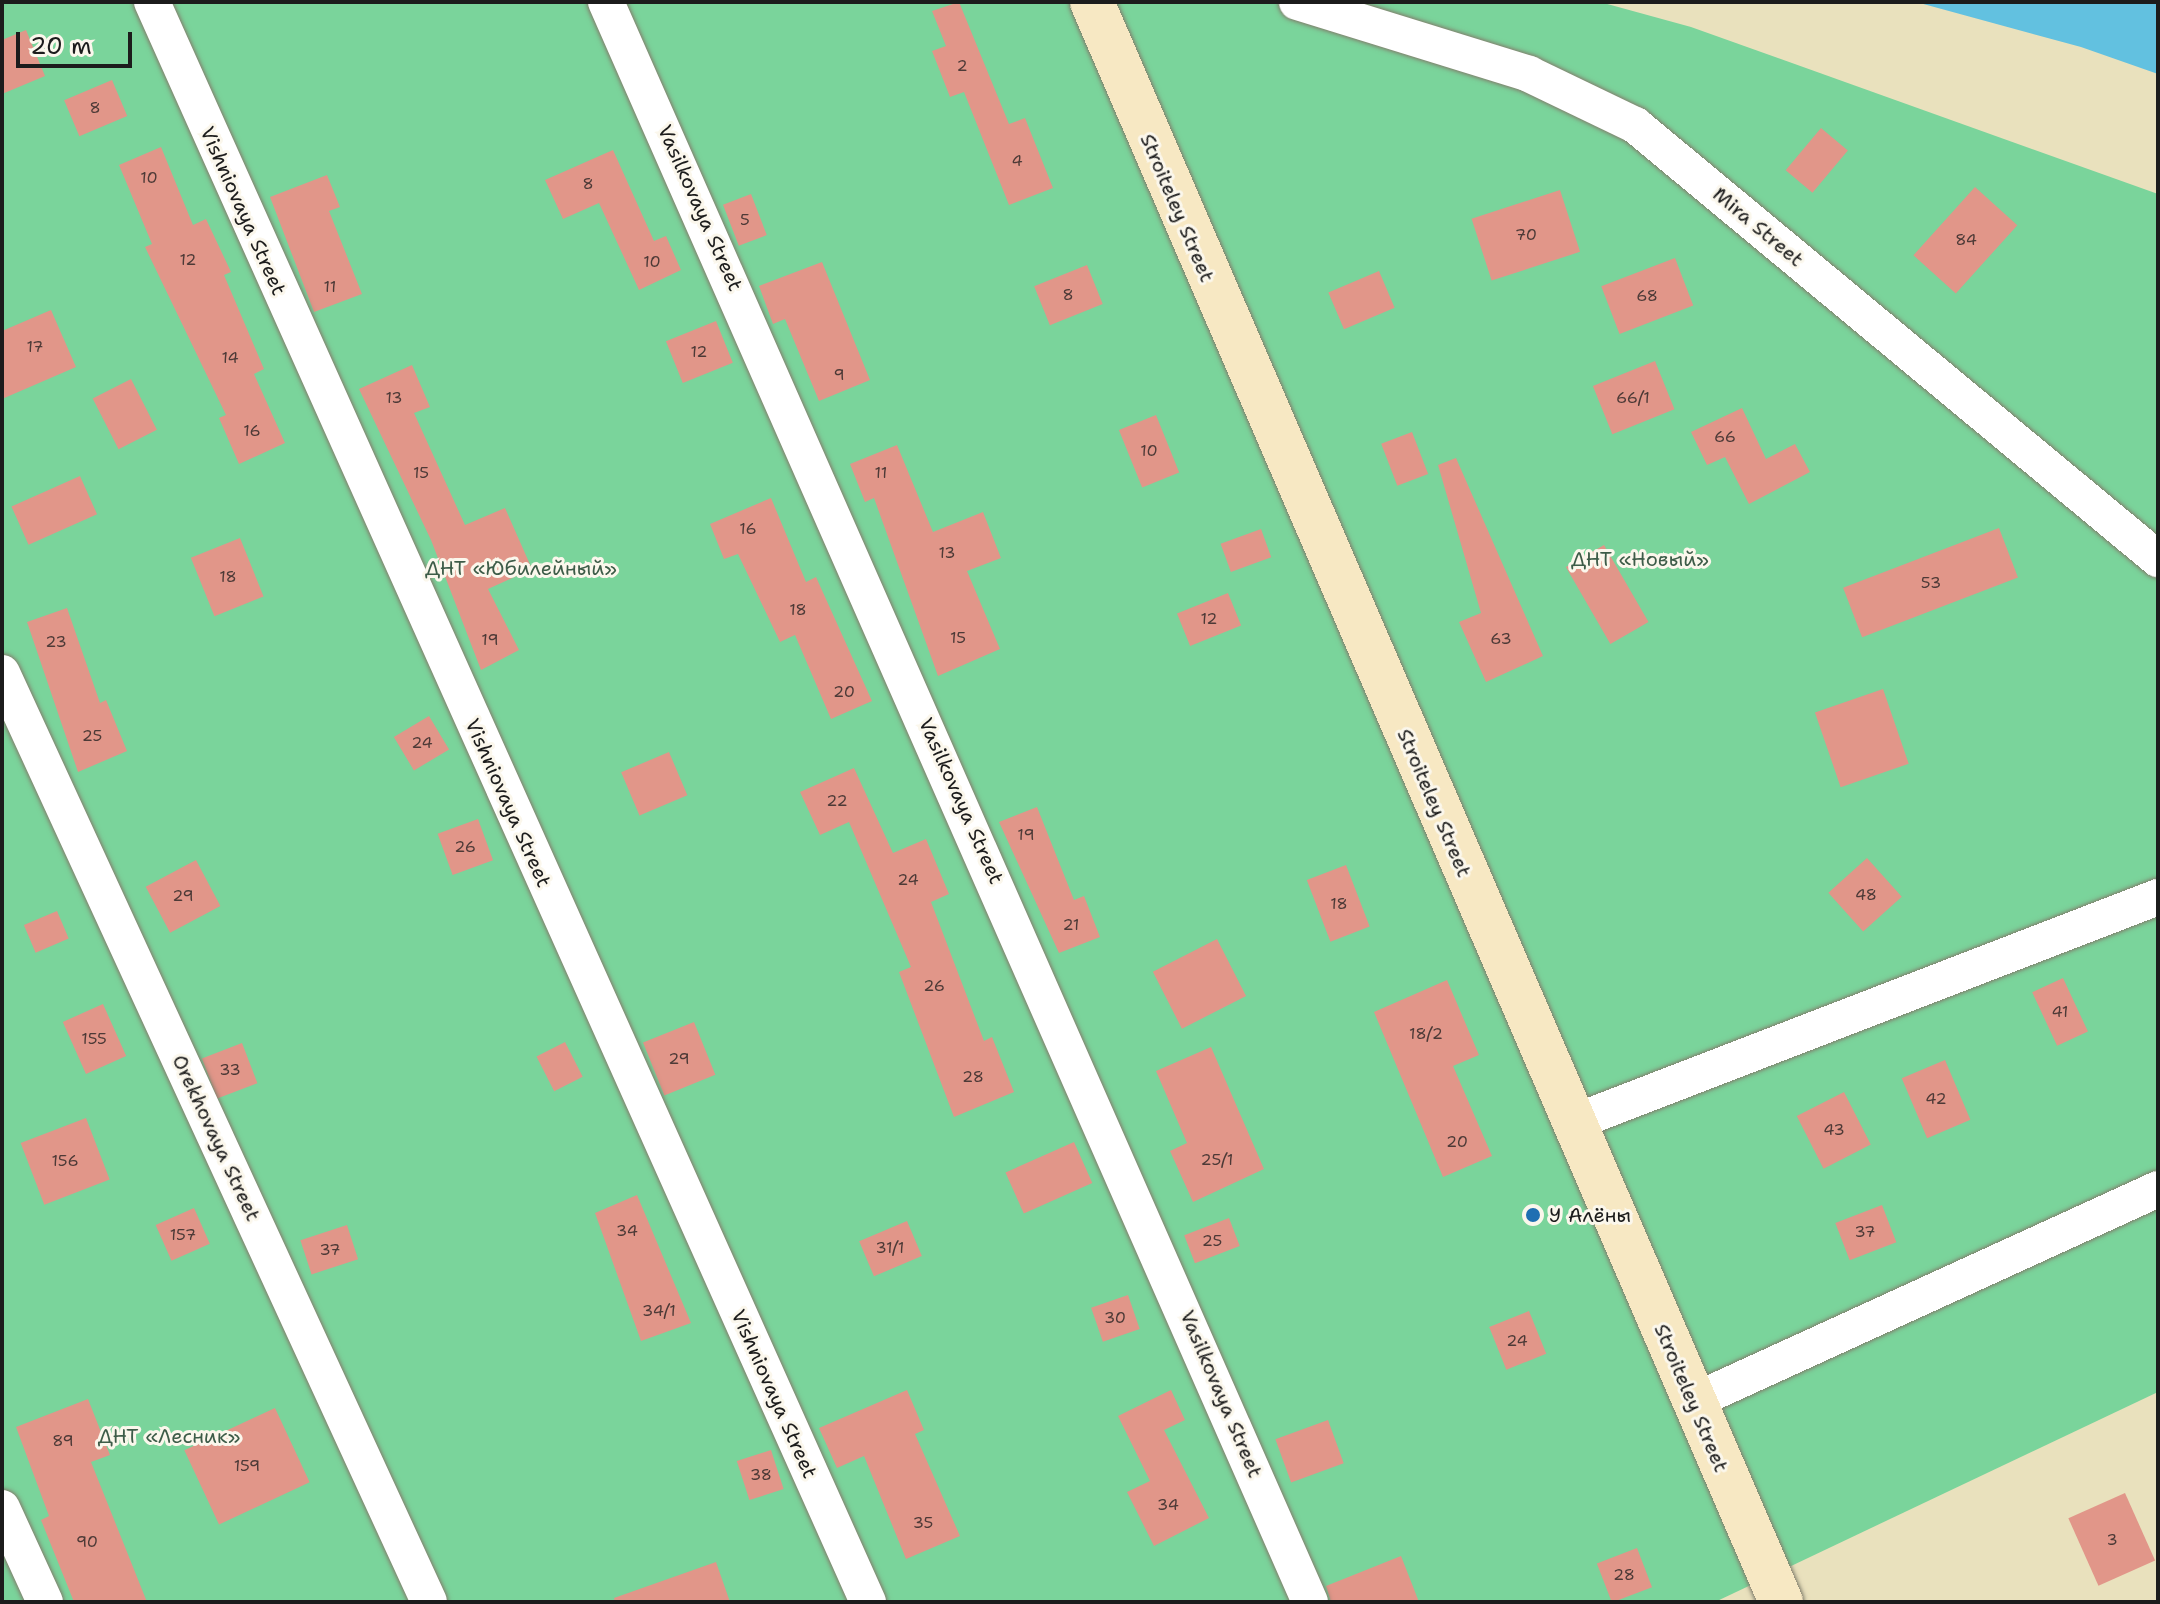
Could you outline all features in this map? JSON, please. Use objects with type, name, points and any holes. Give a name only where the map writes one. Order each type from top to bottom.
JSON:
[{"type":"street","name":"Vishniovaya Street","points":[[152,2],[868,1602]]},
{"type":"street","name":"Vasilkovaya Street","points":[[606,2],[1310,1602]]},
{"type":"street","name":"Stroiteley Street","points":[[1092,2],[1692,1402],[1781,1602]]},
{"type":"street","name":"Mira Street","points":[[1297,2],[1529,74],[1635,125],[2158,559]]},
{"type":"street","name":"Orekhovaya Street","points":[[2,673],[429,1602]]},
{"type":"street","points":[[1572,1123],[2158,897]]},
{"type":"street","points":[[1692,1402],[2158,1189]]},
{"type":"street","points":[[2,1508],[45,1602]]},
{"type":"green space","points":[[2,2],[1600,2],[1691,27],[2158,194],[2158,1392],[1715,1602],[2,1602]]},
{"type":"water","points":[[1916,2],[2158,2],[2158,74],[2081,47]]},
{"type":"building","points":[[959,2],[1009,124],[1025,118],[1053,188],[1009,205],[964,92],[950,97],[932,51],[946,46],[932,11]]},
{"type":"building","points":[[26,30],[45,76],[2,94],[2,40]]},
{"type":"building","points":[[112,80],[127,116],[79,136],[64,100]]},
{"type":"building","points":[[1821,128],[1848,150],[1812,193],[1786,170]]},
{"type":"building","points":[[161,147],[193,225],[206,219],[231,272],[224,275],[264,369],[254,374],[285,443],[239,464],[219,418],[226,415],[145,247],[152,244],[119,165]]},
{"type":"building","points":[[613,150],[654,241],[666,236],[681,270],[639,290],[599,203],[563,219],[545,180]]},
{"type":"building","points":[[327,175],[340,207],[329,211],[362,294],[314,312],[270,197]]},
{"type":"building","points":[[1975,187],[2017,225],[1956,294],[1913,255]]},
{"type":"building","points":[[1560,190],[1580,252],[1492,281],[1472,219]]},
{"type":"building","points":[[751,194],[767,235],[739,246],[723,205]]},
{"type":"building","points":[[1675,258],[1693,306],[1620,334],[1601,286]]},
{"type":"building","points":[[822,262],[870,380],[819,401],[785,319],[773,324],[759,286]]},
{"type":"building","points":[[1087,265],[1103,304],[1050,325],[1034,286]]},
{"type":"building","points":[[1379,271],[1395,308],[1344,329],[1328,292]]},
{"type":"building","points":[[51,310],[76,367],[2,399],[2,331]]},
{"type":"building","points":[[716,321],[733,363],[683,383],[666,341]]},
{"type":"building","points":[[1655,361],[1674,409],[1612,434],[1593,386]]},
{"type":"building","points":[[412,365],[430,407],[414,413],[465,525],[505,508],[532,569],[488,589],[519,650],[481,670],[431,540],[359,389]]},
{"type":"building","points":[[131,379],[157,430],[119,449],[93,399]]},
{"type":"building","points":[[1742,408],[1766,459],[1795,444],[1810,472],[1749,504],[1725,457],[1707,465],[1691,432]]},
{"type":"building","points":[[1156,415],[1179,472],[1142,487],[1119,430]]},
{"type":"building","points":[[1412,432],[1428,474],[1397,486],[1381,444]]},
{"type":"building","points":[[897,445],[933,532],[983,512],[1001,558],[967,571],[1000,649],[938,676],[874,498],[865,502],[850,464]]},
{"type":"building","points":[[1456,458],[1543,656],[1486,682],[1459,622],[1481,613],[1438,465]]},
{"type":"building","points":[[80,476],[97,514],[29,545],[11,507]]},
{"type":"building","points":[[771,498],[806,582],[816,577],[872,701],[831,719],[795,635],[780,642],[738,554],[724,559],[710,524]]},
{"type":"building","points":[[1999,528],[2018,577],[1862,637],[1843,588]]},
{"type":"building","points":[[1261,529],[1271,557],[1231,572],[1221,544]]},
{"type":"building","points":[[240,538],[264,596],[214,616],[191,558]]},
{"type":"building","points":[[1604,545],[1648,622],[1610,644],[1566,567]]},
{"type":"building","points":[[1228,593],[1241,625],[1190,646],[1177,614]]},
{"type":"building","points":[[67,608],[100,703],[106,700],[127,751],[78,772],[27,622]]},
{"type":"building","points":[[1883,689],[1909,764],[1841,787],[1815,712]]},
{"type":"building","points":[[429,716],[449,749],[414,771],[394,737]]},
{"type":"building","points":[[669,752],[687,795],[639,816],[621,772]]},
{"type":"building","points":[[854,768],[893,853],[926,839],[949,894],[931,902],[984,1041],[992,1037],[1014,1092],[954,1117],[899,972],[911,967],[849,822],[820,835],[800,792]]},
{"type":"building","points":[[1037,807],[1074,900],[1084,896],[1100,937],[1059,953],[999,822]]},
{"type":"building","points":[[478,819],[493,860],[453,875],[438,834]]},
{"type":"building","points":[[1867,858],[1902,897],[1863,931],[1828,893]]},
{"type":"building","points":[[196,860],[220,906],[170,933],[146,887]]},
{"type":"building","points":[[1346,865],[1370,927],[1330,942],[1307,880]]},
{"type":"building","points":[[57,911],[69,939],[36,953],[24,925]]},
{"type":"building","points":[[1217,939],[1246,996],[1182,1029],[1153,972]]},
{"type":"building","points":[[2063,978],[2088,1031],[2057,1046],[2032,992]]},
{"type":"building","points":[[1447,980],[1479,1055],[1453,1066],[1492,1156],[1443,1177],[1374,1012]]},
{"type":"building","points":[[103,1004],[126,1056],[86,1074],[63,1022]]},
{"type":"building","points":[[694,1022],[715,1075],[664,1095],[643,1043]]},
{"type":"building","points":[[565,1042],[583,1077],[554,1091],[536,1057]]},
{"type":"building","points":[[242,1043],[257,1083],[217,1099],[202,1058]]},
{"type":"building","points":[[1211,1047],[1264,1169],[1193,1202],[1170,1151],[1187,1143],[1156,1071]]},
{"type":"building","points":[[1945,1060],[1970,1120],[1927,1138],[1902,1078]]},
{"type":"building","points":[[1844,1092],[1871,1145],[1824,1169],[1797,1116]]},
{"type":"building","points":[[86,1118],[110,1180],[44,1205],[21,1143]]},
{"type":"building","points":[[1074,1142],[1092,1183],[1024,1214],[1005,1173]]},
{"type":"building","points":[[637,1195],[691,1323],[641,1341],[595,1213]]},
{"type":"building","points":[[1882,1205],[1896,1242],[1850,1260],[1835,1223]]},
{"type":"building","points":[[194,1208],[210,1244],[171,1261],[156,1225]]},
{"type":"building","points":[[1229,1218],[1240,1246],[1195,1263],[1184,1235]]},
{"type":"building","points":[[907,1221],[922,1256],[874,1276],[859,1241]]},
{"type":"building","points":[[347,1225],[358,1259],[312,1274],[300,1240]]},
{"type":"building","points":[[1128,1295],[1140,1329],[1103,1342],[1091,1308]]},
{"type":"building","points":[[1529,1311],[1546,1354],[1506,1370],[1489,1327]]},
{"type":"building","points":[[907,1390],[924,1430],[915,1434],[960,1536],[906,1559],[864,1456],[837,1468],[819,1428]]},
{"type":"building","points":[[1171,1390],[1185,1420],[1164,1430],[1209,1518],[1154,1546],[1127,1492],[1150,1481],[1118,1416]]},
{"type":"building","points":[[88,1399],[110,1455],[91,1462],[147,1602],[74,1602],[41,1520],[49,1516],[16,1427]]},
{"type":"building","points":[[275,1408],[310,1482],[219,1525],[184,1450]]},
{"type":"building","points":[[1328,1420],[1344,1463],[1291,1482],[1275,1439]]},
{"type":"building","points":[[771,1450],[784,1489],[749,1500],[737,1461]]},
{"type":"building","points":[[2125,1493],[2155,1561],[2098,1586],[2068,1518]]},
{"type":"building","points":[[1637,1548],[1652,1587],[1612,1602],[1597,1563]]},
{"type":"building","points":[[1401,1556],[1419,1602],[1331,1602],[1326,1586]]},
{"type":"building","points":[[716,1562],[730,1602],[615,1602],[614,1598]]},
{"type":"place","name":"У Алёны","points":[[1533,1215]]},
{"type":"park label","name":"ДНТ «Новый»","points":[[1640,559]]},
{"type":"park label","name":"ДНТ «Юбилейный»","points":[[521,568]]},
{"type":"park label","name":"ДНТ «Лесник»","points":[[169,1436]]}]
